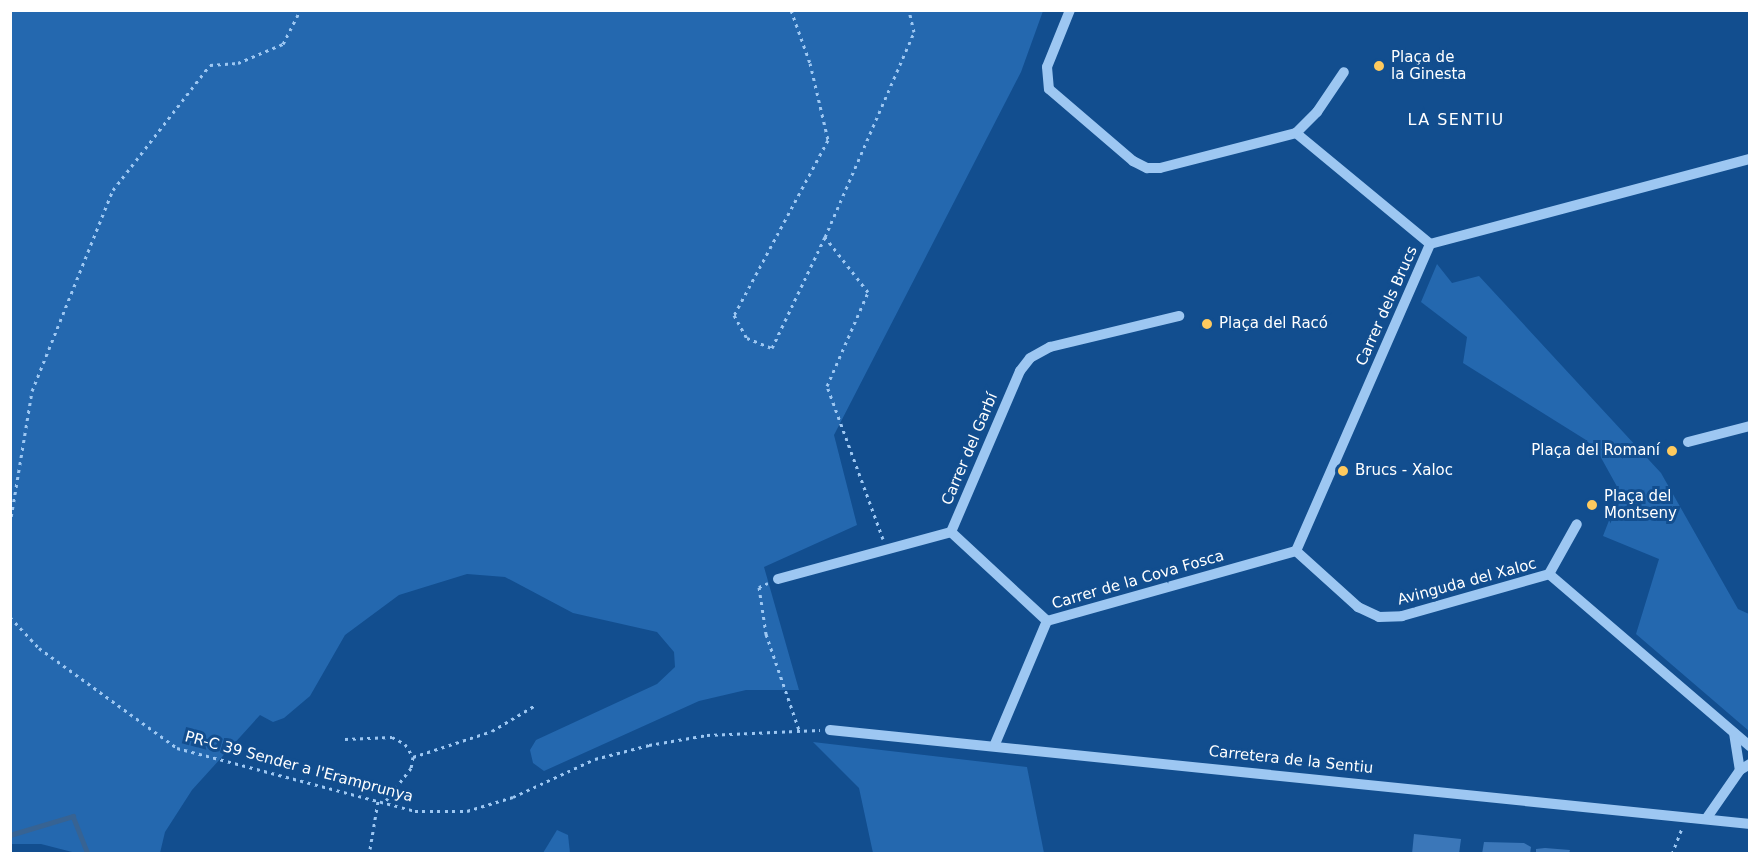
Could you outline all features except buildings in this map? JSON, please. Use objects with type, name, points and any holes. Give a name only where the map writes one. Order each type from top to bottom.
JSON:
[{"type":"street","points":[[1070,10],[1050,59],[1049,89],[1133,161],[1147,168],[1160,168],[1296,133],[1317,112],[1344,72]]},
{"type":"street","points":[[1296,133],[1430,244]]},
{"type":"street","name":"Carrer dels Brucs","points":[[1296,551],[1430,244],[1749,159]]},
{"type":"street","name":"Carrer del Garbí","points":[[951,532],[1020,371],[1030,358],[1050,347],[1179,316]]},
{"type":"street","points":[[1688,442],[1749,426]]},
{"type":"street","points":[[1550,574],[1577,524]]},
{"type":"street","points":[[778,579],[951,532],[1047,621]]},
{"type":"street","name":"Avinguda del Xaloc","points":[[1296,551],[1358,607],[1379,617],[1402,616],[1550,574],[1749,746]]},
{"type":"street","name":"Carrer de la Cova Fosca","points":[[995,744],[1047,621],[1296,551]]},
{"type":"street","name":"Carretera de la Sentiu","points":[[830,730],[995,744],[1749,824]]},
{"type":"street","points":[[1706,819],[1745,767],[1734,733]]},
{"type":"path","points":[[10,524],[32,391],[113,190],[210,65],[238,63],[283,44],[300,10]]},
{"type":"path","points":[[791,10],[810,63],[828,140],[734,315],[747,338],[772,348],[825,237],[914,32],[909,10]]},
{"type":"path","points":[[825,237],[868,292],[827,386],[887,550]]},
{"type":"path","points":[[778,579],[759,587],[766,634],[799,730]]},
{"type":"path","name":"PR-C 39 Sender a l'Eramprunya","points":[[10,616],[39,648],[76,678],[177,748],[415,811],[467,811],[513,797],[595,759],[649,745],[707,735],[830,730]]},
{"type":"path","points":[[413,757],[492,731],[534,706]]},
{"type":"path","points":[[345,739],[392,737],[405,744],[413,757],[411,768],[384,803]]},
{"type":"path","points":[[370,849],[378,801]]},
{"type":"path","points":[[1672,854],[1686,817]]},
{"type":"shaded area","points":[[10,11],[1043,11],[1021,72],[834,435],[857,525],[764,567],[799,690],[746,690],[699,701],[544,771],[533,763],[530,750],[536,740],[657,684],[675,667],[674,652],[657,632],[573,613],[505,577],[467,574],[399,595],[345,635],[310,696],[284,718],[273,722],[260,715],[192,790],[165,832],[160,853],[76,853],[41,844],[11,844]]},
{"type":"shaded area","points":[[1437,264],[1452,283],[1479,276],[1661,473],[1738,609],[1749,614],[1749,731],[1636,634],[1659,559],[1603,536],[1620,492],[1599,454],[1586,440],[1463,363],[1467,337],[1421,302]]},
{"type":"shaded area","points":[[813,742],[1027,767],[1044,853],[873,853],[859,788]]},
{"type":"shaded area","points":[[557,830],[568,835],[570,853],[543,853]]},
{"type":"waterway","points":[[10,835],[73,816],[88,854]]},
{"type":"place","name":"Plaça de la Ginesta","points":[[1379,66]]},
{"type":"place","name":"Plaça del Racó","points":[[1207,324]]},
{"type":"place","name":"Plaça del Romaní","points":[[1672,451]]},
{"type":"place","name":"Brucs - Xaloc","points":[[1343,471]]},
{"type":"place","name":"Plaça del Montseny","points":[[1592,505]]},
{"type":"district","name":"LA SENTIU","points":[[1456,120]]}]
